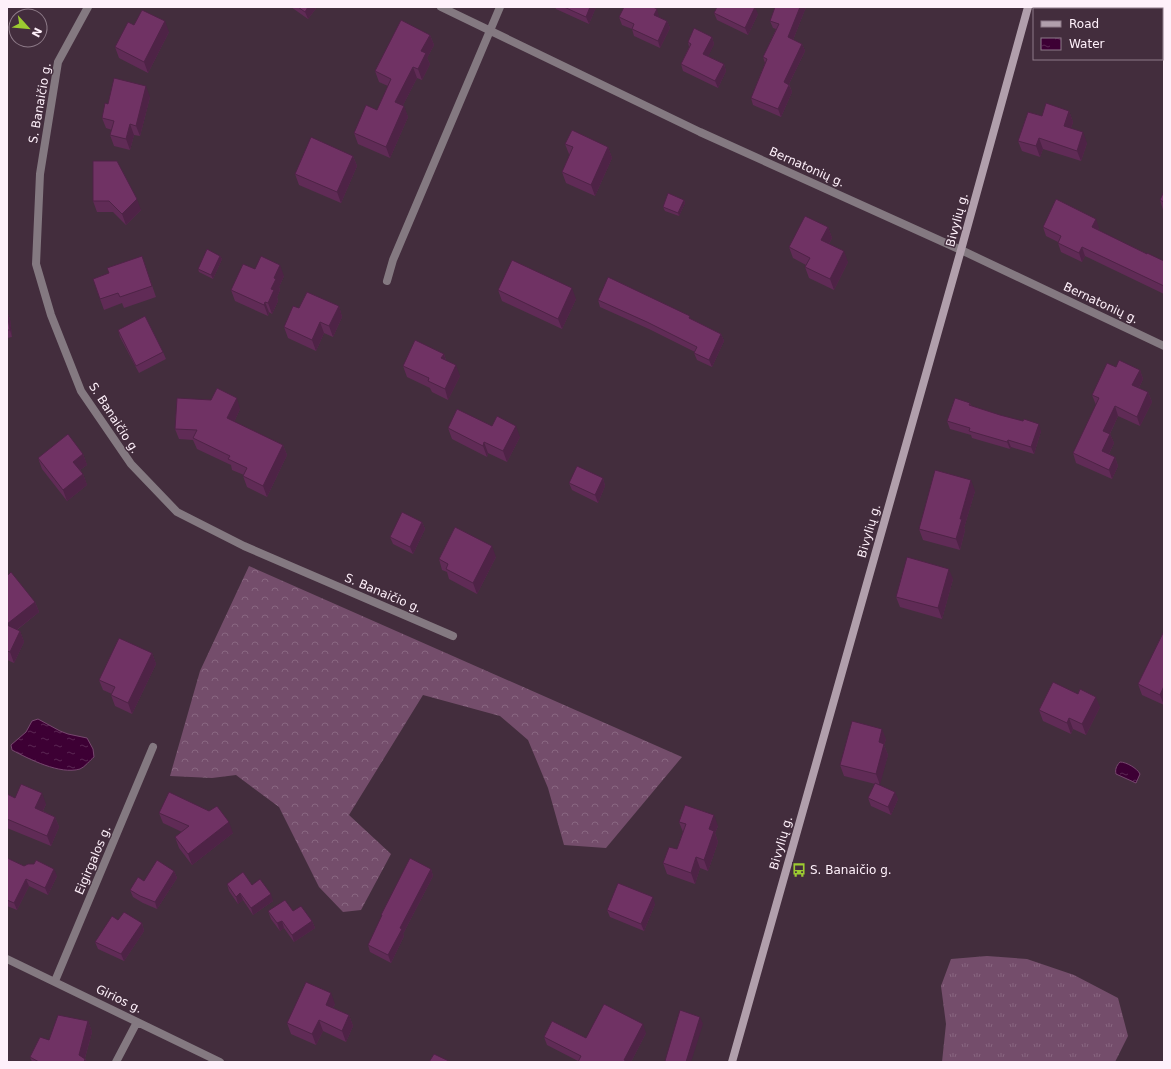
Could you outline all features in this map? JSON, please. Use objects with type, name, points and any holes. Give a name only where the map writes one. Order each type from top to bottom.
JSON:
[{"type":"street","name":"S. Banaičio g.","points":[[88,7],[58,62],[40,174],[36,264],[51,315],[81,391],[131,464],[177,512],[244,546],[453,636]]},
{"type":"street","name":"Bernatonių g.","points":[[441,7],[700,132],[961,250],[1164,346]]},
{"type":"street","points":[[387,281],[393,260],[500,7]]},
{"type":"street","name":"Bivylių g.","points":[[732,1062],[1028,7]]},
{"type":"street","name":"Eigirgalos g.","points":[[55,981],[153,747]]},
{"type":"street","name":"Girios g.","points":[[7,959],[220,1062]]},
{"type":"street","points":[[116,1062],[137,1022]]},
{"type":"green space","points":[[249,566],[682,757],[606,848],[564,845],[548,788],[528,740],[500,716],[423,695],[349,815],[391,854],[361,910],[343,912],[319,887],[279,807],[236,775],[212,778],[170,776],[200,671]]},
{"type":"green space","points":[[987,956],[1027,959],[1074,975],[1118,998],[1128,1036],[1115,1062],[942,1062],[946,1024],[941,986],[951,959]]},
{"type":"water","points":[[38,719],[60,731],[87,738],[93,749],[94,757],[80,769],[63,770],[27,758],[12,750],[11,745],[26,732],[32,721]]},
{"type":"water","points":[[1120,762],[1131,766],[1139,772],[1140,774],[1136,783],[1116,774],[1116,768]]},
{"type":"building","points":[[298,7],[308,7],[305,12]]},
{"type":"building","points":[[564,7],[590,7],[586,17]]},
{"type":"building","points":[[624,7],[653,7],[657,9],[654,15],[667,21],[658,41],[632,29],[634,24],[619,17]]},
{"type":"building","points":[[717,7],[755,7],[745,28],[714,13]]},
{"type":"building","points":[[775,7],[800,7],[788,37],[802,44],[784,82],[789,85],[778,109],[751,98],[767,59],[763,57],[779,24],[770,21]]},
{"type":"building","points":[[142,10],[165,21],[144,62],[115,47],[128,22],[134,25]]},
{"type":"building","points":[[401,20],[430,35],[421,51],[426,53],[418,69],[413,67],[395,102],[404,106],[386,147],[354,133],[366,105],[377,110],[391,79],[375,71]]},
{"type":"building","points":[[694,28],[712,37],[703,54],[724,64],[715,81],[681,64],[691,44],[688,42]]},
{"type":"building","points":[[114,78],[146,86],[136,126],[130,124],[126,139],[110,135],[114,121],[102,118],[105,103],[108,104]]},
{"type":"building","points":[[1046,103],[1069,111],[1064,126],[1083,132],[1077,151],[1039,138],[1036,146],[1018,141],[1028,112],[1042,116]]},
{"type":"building","points":[[572,130],[608,147],[591,185],[562,172],[573,147],[565,144]]},
{"type":"building","points":[[311,137],[353,156],[337,192],[295,174]]},
{"type":"building","points":[[93,161],[117,161],[137,199],[122,214],[109,201],[93,201]]},
{"type":"building","points":[[1164,191],[1164,202],[1160,200]]},
{"type":"building","points":[[668,193],[684,200],[678,213],[663,207]]},
{"type":"building","points":[[1056,199],[1096,219],[1092,227],[1164,261],[1164,286],[1082,247],[1079,253],[1058,243],[1061,236],[1043,227]]},
{"type":"building","points":[[805,216],[828,227],[821,240],[844,251],[830,279],[805,267],[810,258],[789,247]]},
{"type":"building","points":[[207,249],[220,256],[211,275],[198,269]]},
{"type":"building","points":[[142,256],[152,286],[120,297],[118,293],[100,299],[93,279],[109,273],[107,268]]},
{"type":"building","points":[[261,256],[280,265],[271,289],[274,290],[268,303],[265,302],[264,305],[231,290],[243,264],[255,269]]},
{"type":"building","points":[[512,260],[572,288],[558,319],[498,290]]},
{"type":"building","points":[[608,277],[690,316],[689,318],[721,334],[709,360],[694,353],[697,347],[598,300]]},
{"type":"building","points":[[307,292],[339,306],[329,326],[320,322],[312,340],[284,327],[293,306],[299,308]]},
{"type":"building","points":[[7,313],[10,330],[7,330]]},
{"type":"building","points":[[145,316],[163,352],[136,366],[118,330]]},
{"type":"building","points":[[415,340],[444,354],[441,358],[456,365],[445,389],[428,381],[429,378],[403,366]]},
{"type":"building","points":[[1119,360],[1140,370],[1132,385],[1148,392],[1137,417],[1115,406],[1103,431],[1110,434],[1102,451],[1115,457],[1109,470],[1073,453],[1099,398],[1092,395],[1107,363],[1116,367]]},
{"type":"building","points":[[217,388],[237,398],[227,418],[283,445],[263,486],[243,476],[247,468],[228,459],[230,456],[193,438],[197,430],[175,429],[177,398],[211,400]]},
{"type":"building","points":[[955,398],[970,403],[969,405],[1000,415],[1023,421],[1024,419],[1039,424],[1031,447],[969,431],[970,428],[947,421]]},
{"type":"building","points":[[457,409],[492,426],[497,416],[516,426],[503,451],[484,442],[483,446],[448,428]]},
{"type":"building","points":[[68,434],[83,454],[73,462],[83,474],[63,490],[38,458]]},
{"type":"building","points":[[577,466],[603,478],[595,495],[569,483]]},
{"type":"building","points":[[935,470],[971,480],[956,539],[919,529]]},
{"type":"building","points":[[402,512],[422,522],[410,547],[390,537]]},
{"type":"building","points":[[455,527],[492,546],[473,583],[446,569],[448,564],[439,559]]},
{"type":"building","points":[[907,557],[949,569],[938,608],[896,597]]},
{"type":"building","points":[[11,572],[35,602],[7,624],[7,576]]},
{"type":"building","points":[[7,625],[20,631],[10,652],[7,651]]},
{"type":"building","points":[[1164,631],[1164,686],[1160,695],[1138,684]]},
{"type":"building","points":[[119,638],[152,653],[128,703],[111,695],[115,687],[99,680]]},
{"type":"building","points":[[1053,682],[1078,694],[1080,689],[1096,697],[1082,724],[1069,718],[1067,723],[1039,710]]},
{"type":"building","points":[[852,721],[882,729],[879,742],[884,744],[876,774],[840,765]]},
{"type":"building","points":[[875,783],[895,792],[888,807],[868,798]]},
{"type":"building","points":[[21,784],[42,793],[35,808],[55,817],[47,836],[7,819],[7,794],[15,798]]},
{"type":"building","points":[[169,792],[209,811],[217,806],[229,822],[188,854],[175,837],[189,826],[159,813]]},
{"type":"building","points":[[685,805],[714,815],[709,829],[714,831],[704,860],[696,857],[691,873],[663,863],[669,847],[677,849],[686,824],[679,822]]},
{"type":"building","points":[[7,858],[24,866],[34,864],[36,860],[54,869],[45,888],[26,879],[14,903],[7,900]]},
{"type":"building","points":[[410,858],[431,869],[400,928],[402,929],[388,955],[368,945],[381,915]]},
{"type":"building","points":[[157,860],[174,871],[155,902],[130,890],[138,877],[144,881]]},
{"type":"building","points":[[243,872],[252,885],[260,879],[271,894],[251,908],[240,893],[236,897],[227,884]]},
{"type":"building","points":[[618,883],[653,897],[641,924],[607,910]]},
{"type":"building","points":[[285,900],[293,911],[301,906],[312,921],[292,935],[282,921],[277,923],[268,911]]},
{"type":"building","points":[[124,912],[142,923],[121,954],[95,942],[112,916],[118,920]]},
{"type":"building","points":[[306,982],[331,993],[326,1005],[349,1015],[342,1031],[319,1020],[312,1034],[287,1023]]},
{"type":"building","points":[[604,1004],[643,1024],[624,1060],[629,1062],[578,1062],[581,1056],[544,1037],[552,1021],[586,1038]]},
{"type":"building","points":[[680,1010],[700,1017],[686,1062],[668,1062],[665,1061]]},
{"type":"building","points":[[58,1015],[88,1021],[79,1055],[85,1059],[84,1062],[39,1062],[30,1057],[40,1037],[49,1040]]},
{"type":"building","points":[[434,1054],[451,1062],[429,1062]]},
{"type":"place","name":"S. Banaičio g.","points":[[799,870]]}]
